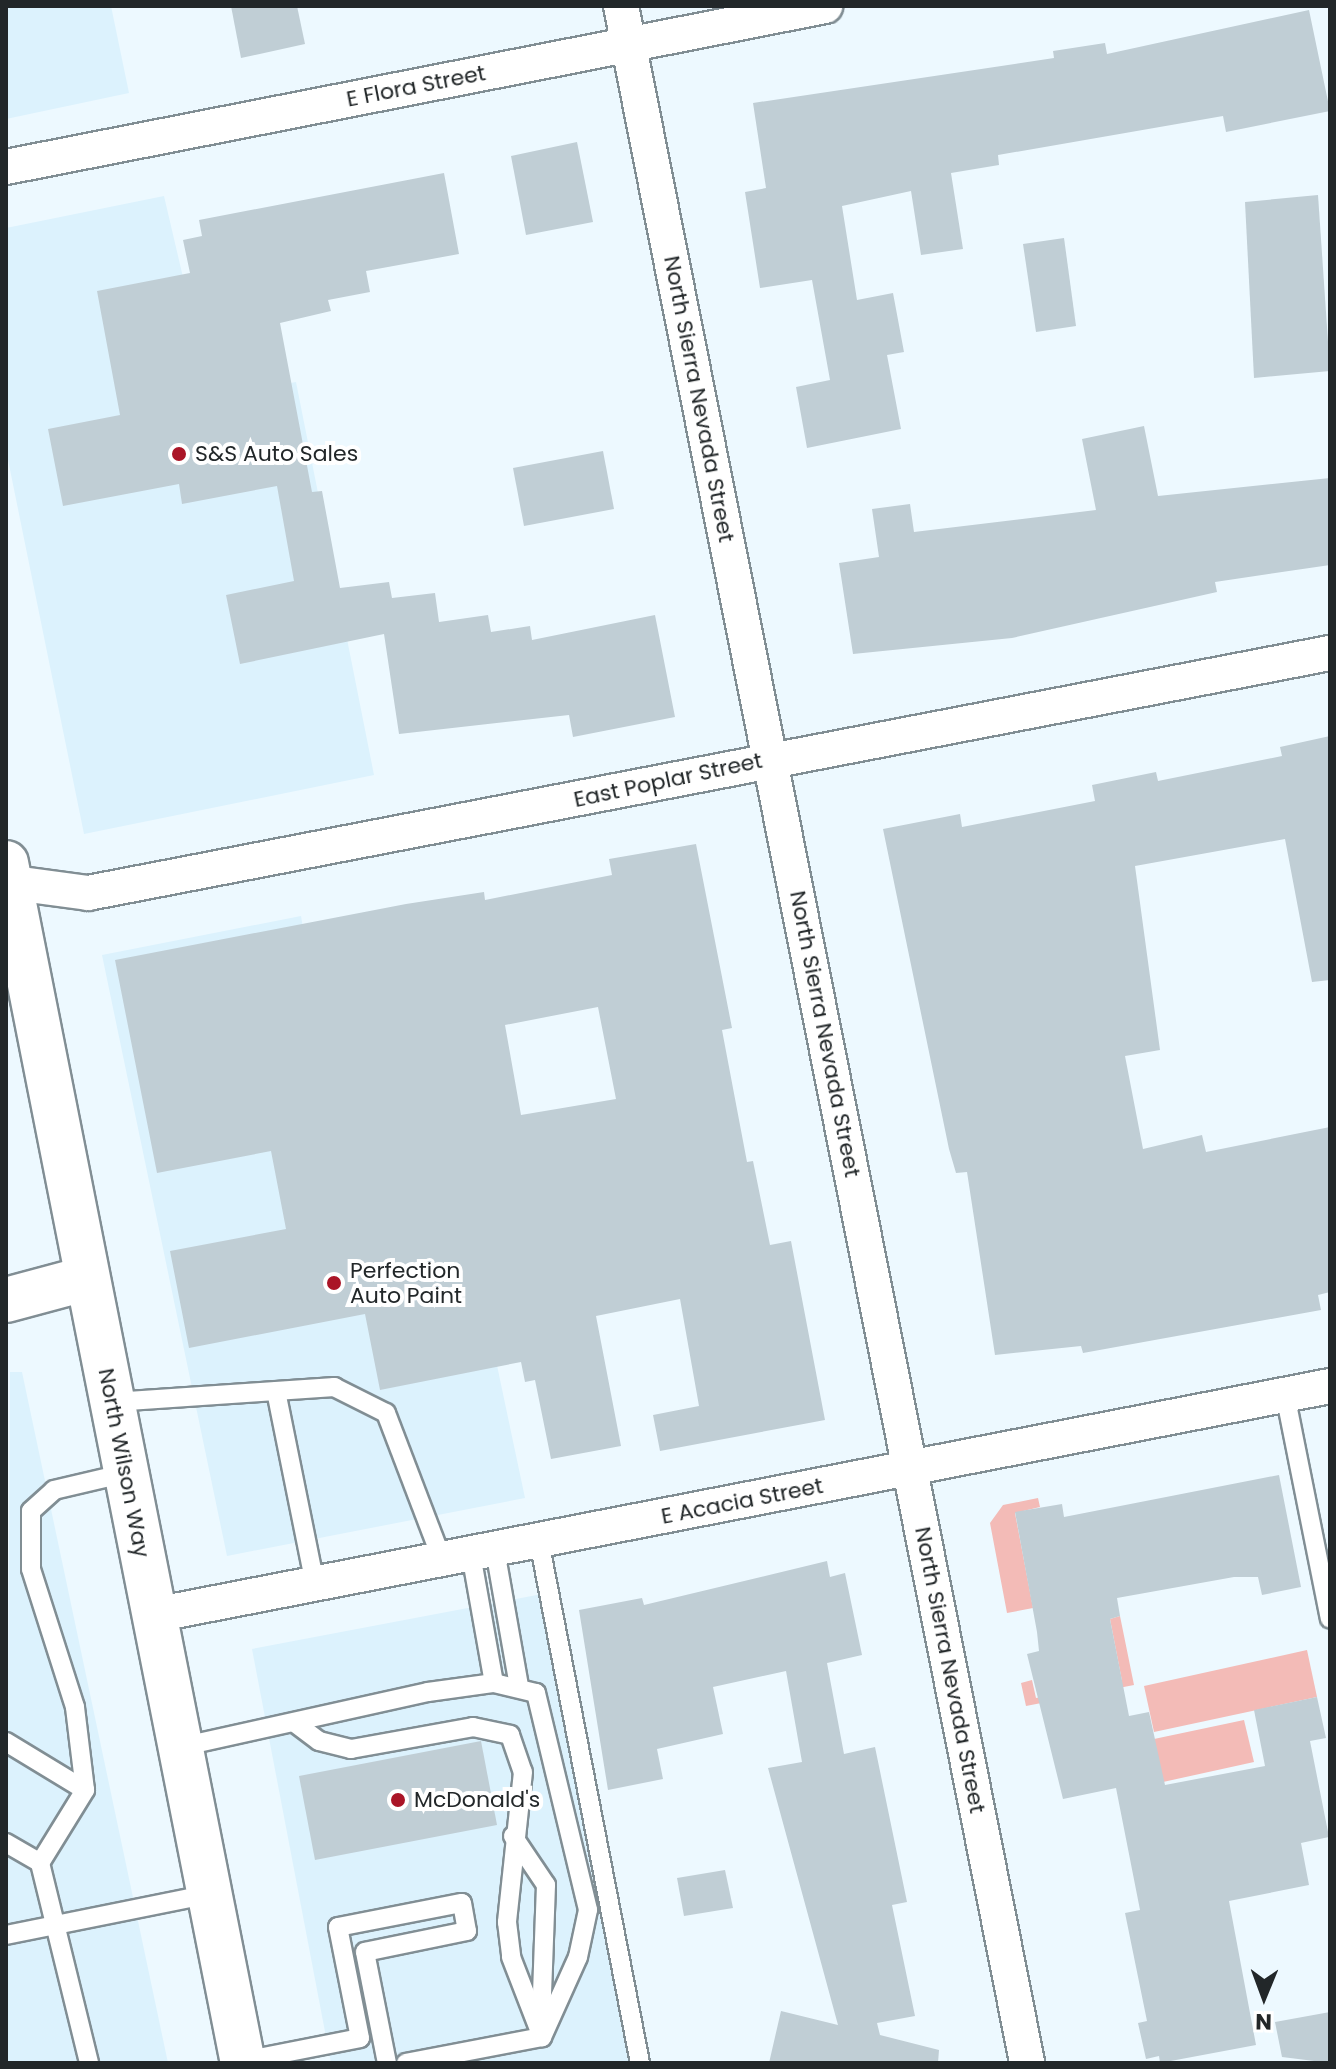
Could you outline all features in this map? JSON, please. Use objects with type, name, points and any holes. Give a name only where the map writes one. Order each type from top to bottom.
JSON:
[{"type":"main road","name":"North Wilson Way","points":[[7,876],[32,982],[84,1279],[112,1402],[242,2062]]},
{"type":"main road","points":[[6,1031],[32,982]]},
{"type":"main road","points":[[6,1300],[84,1279]]},
{"type":"street","name":"North Sierra Nevada Street","points":[[621,6],[1027,2063]]},
{"type":"street","name":"E Flora Street","points":[[6,167],[825,6]]},
{"type":"street","name":"East Poplar Street","points":[[7,876],[88,893],[1330,653]]},
{"type":"street","name":"E Acacia Street","points":[[154,1615],[1330,1386]]},
{"type":"lane","points":[[112,1402],[334,1387],[386,1413],[470,1554],[519,1686]]},
{"type":"lane","points":[[276,1391],[315,1584]]},
{"type":"lane","points":[[1285,1394],[1330,1619]]},
{"type":"lane","points":[[40,1863],[85,1790],[75,1707],[31,1569],[31,1511],[54,1490],[126,1473]]},
{"type":"lane","points":[[539,1541],[640,2063]]},
{"type":"lane","points":[[470,1554],[494,1683]]},
{"type":"lane","points":[[180,1747],[494,1683],[519,1686],[536,1693],[545,1712],[588,1910],[578,1957],[542,2037]]},
{"type":"lane","points":[[295,1723],[319,1741],[351,1749],[500,1729],[521,1751],[513,1836],[511,1957],[542,2037]]},
{"type":"lane","points":[[6,1742],[85,1790]]},
{"type":"lane","points":[[513,1836],[546,1885],[542,2037]]},
{"type":"lane","points":[[6,1843],[40,1863],[58,1924],[89,2063]]},
{"type":"lane","points":[[6,1935],[209,1894]]},
{"type":"lane","points":[[242,2062],[360,2038],[338,1927],[462,1903],[467,1931],[365,1952],[387,2063]]},
{"type":"lane","points":[[406,2063],[542,2037]]},
{"type":"shaded area","points":[[6,6],[111,6],[129,93],[6,119]]},
{"type":"shaded area","points":[[164,196],[211,397],[296,382],[374,775],[84,834],[6,450],[6,228]]},
{"type":"shaded area","points":[[301,916],[335,1113],[440,1095],[525,1498],[227,1556],[102,955]]},
{"type":"shaded area","points":[[10,1372],[22,1372],[168,2063],[6,2063]]},
{"type":"shaded area","points":[[1038,1498],[1040,1507],[1015,1513],[1033,1608],[1007,1613],[990,1523],[1003,1505]]},
{"type":"shaded area","points":[[542,1594],[634,2063],[331,2063],[252,1649]]},
{"type":"shaded area","points":[[1120,1616],[1134,1685],[1026,1706],[1021,1683],[1032,1680],[1036,1698],[1122,1681],[1110,1619]]},
{"type":"shaded area","points":[[1307,1650],[1317,1697],[1154,1732],[1144,1686]]},
{"type":"shaded area","points":[[1244,1720],[1254,1762],[1163,1782],[1154,1739]]},
{"type":"building","points":[[231,6],[297,6],[305,44],[241,58]]},
{"type":"building","points":[[1309,10],[1330,111],[1226,132],[1223,116],[998,155],[999,165],[951,173],[963,249],[921,255],[911,191],[842,206],[857,300],[893,293],[904,352],[887,355],[901,429],[807,448],[796,387],[830,380],[812,280],[760,288],[745,192],[766,188],[753,103],[1054,58],[1053,51],[1105,43],[1107,54]]},
{"type":"building","points":[[577,142],[593,222],[526,235],[511,156]]},
{"type":"building","points":[[444,173],[459,254],[366,271],[370,292],[328,300],[331,311],[280,323],[312,492],[322,491],[340,588],[389,582],[392,598],[435,593],[439,622],[488,615],[491,632],[530,626],[532,640],[655,615],[675,717],[573,737],[569,715],[399,734],[384,634],[240,664],[226,595],[294,581],[277,486],[182,504],[179,484],[63,506],[48,429],[120,415],[97,291],[190,273],[183,240],[202,236],[199,220]]},
{"type":"building","points":[[1318,195],[1330,371],[1254,378],[1245,202]]},
{"type":"building","points":[[1064,238],[1076,326],[1036,332],[1023,244]]},
{"type":"building","points":[[1144,426],[1158,496],[1330,478],[1330,565],[1215,582],[1217,592],[1012,638],[853,654],[839,563],[879,557],[872,509],[910,504],[914,532],[1096,510],[1082,439]]},
{"type":"building","points":[[603,451],[614,509],[524,526],[513,468]]},
{"type":"building","points":[[1330,736],[1330,980],[1312,982],[1285,839],[1135,866],[1160,1050],[1125,1056],[1143,1149],[1202,1135],[1206,1152],[1330,1127],[1330,1292],[1318,1295],[1321,1310],[1083,1353],[1081,1346],[995,1355],[967,1172],[956,1173],[949,1149],[883,829],[960,814],[962,827],[1095,801],[1092,785],[1156,772],[1158,781],[1282,756],[1280,747]]},
{"type":"building","points":[[696,844],[732,1028],[722,1030],[747,1162],[753,1161],[770,1245],[791,1241],[825,1420],[660,1451],[653,1415],[699,1406],[680,1299],[596,1316],[621,1446],[551,1459],[535,1380],[525,1382],[521,1362],[380,1390],[365,1314],[189,1348],[170,1251],[286,1229],[271,1151],[157,1173],[115,960],[406,904],[484,892],[485,900],[612,875],[609,859]],"holes":[[[598,1007],[616,1099],[521,1115],[505,1025]]]},
{"type":"building","points":[[1279,1475],[1301,1587],[1262,1595],[1258,1577],[1234,1577],[1117,1598],[1120,1616],[1110,1619],[1129,1716],[1149,1712],[1165,1785],[1265,1766],[1254,1710],[1317,1697],[1326,1738],[1310,1741],[1329,1837],[1301,1843],[1309,1885],[1229,1901],[1256,2045],[1160,2063],[1159,2056],[1146,2059],[1138,2023],[1147,2021],[1125,1913],[1140,1910],[1116,1788],[1063,1799],[1027,1654],[1039,1651],[1015,1512],[1062,1504],[1064,1517]]},
{"type":"building","points":[[827,1561],[830,1577],[845,1573],[862,1655],[827,1663],[844,1754],[875,1747],[907,1902],[892,1905],[915,2016],[877,2023],[880,2035],[939,2050],[938,2063],[769,2063],[781,2011],[838,2025],[768,1768],[802,1762],[786,1671],[713,1687],[723,1734],[657,1749],[663,1779],[608,1790],[579,1610],[642,1598],[644,1605]]},
{"type":"building","name":"McDonald's","points":[[481,1741],[497,1825],[315,1860],[299,1776]]},
{"type":"building","points":[[725,1870],[733,1908],[684,1916],[677,1878]]},
{"type":"building","points":[[1330,2012],[1330,2063],[1282,2057],[1275,2022]]},
{"type":"place","name":"S&S Auto Sales","points":[[179,454]]},
{"type":"place","name":"Perfection Auto Paint","points":[[334,1283]]},
{"type":"place","name":"McDonald's","points":[[398,1800]]}]
